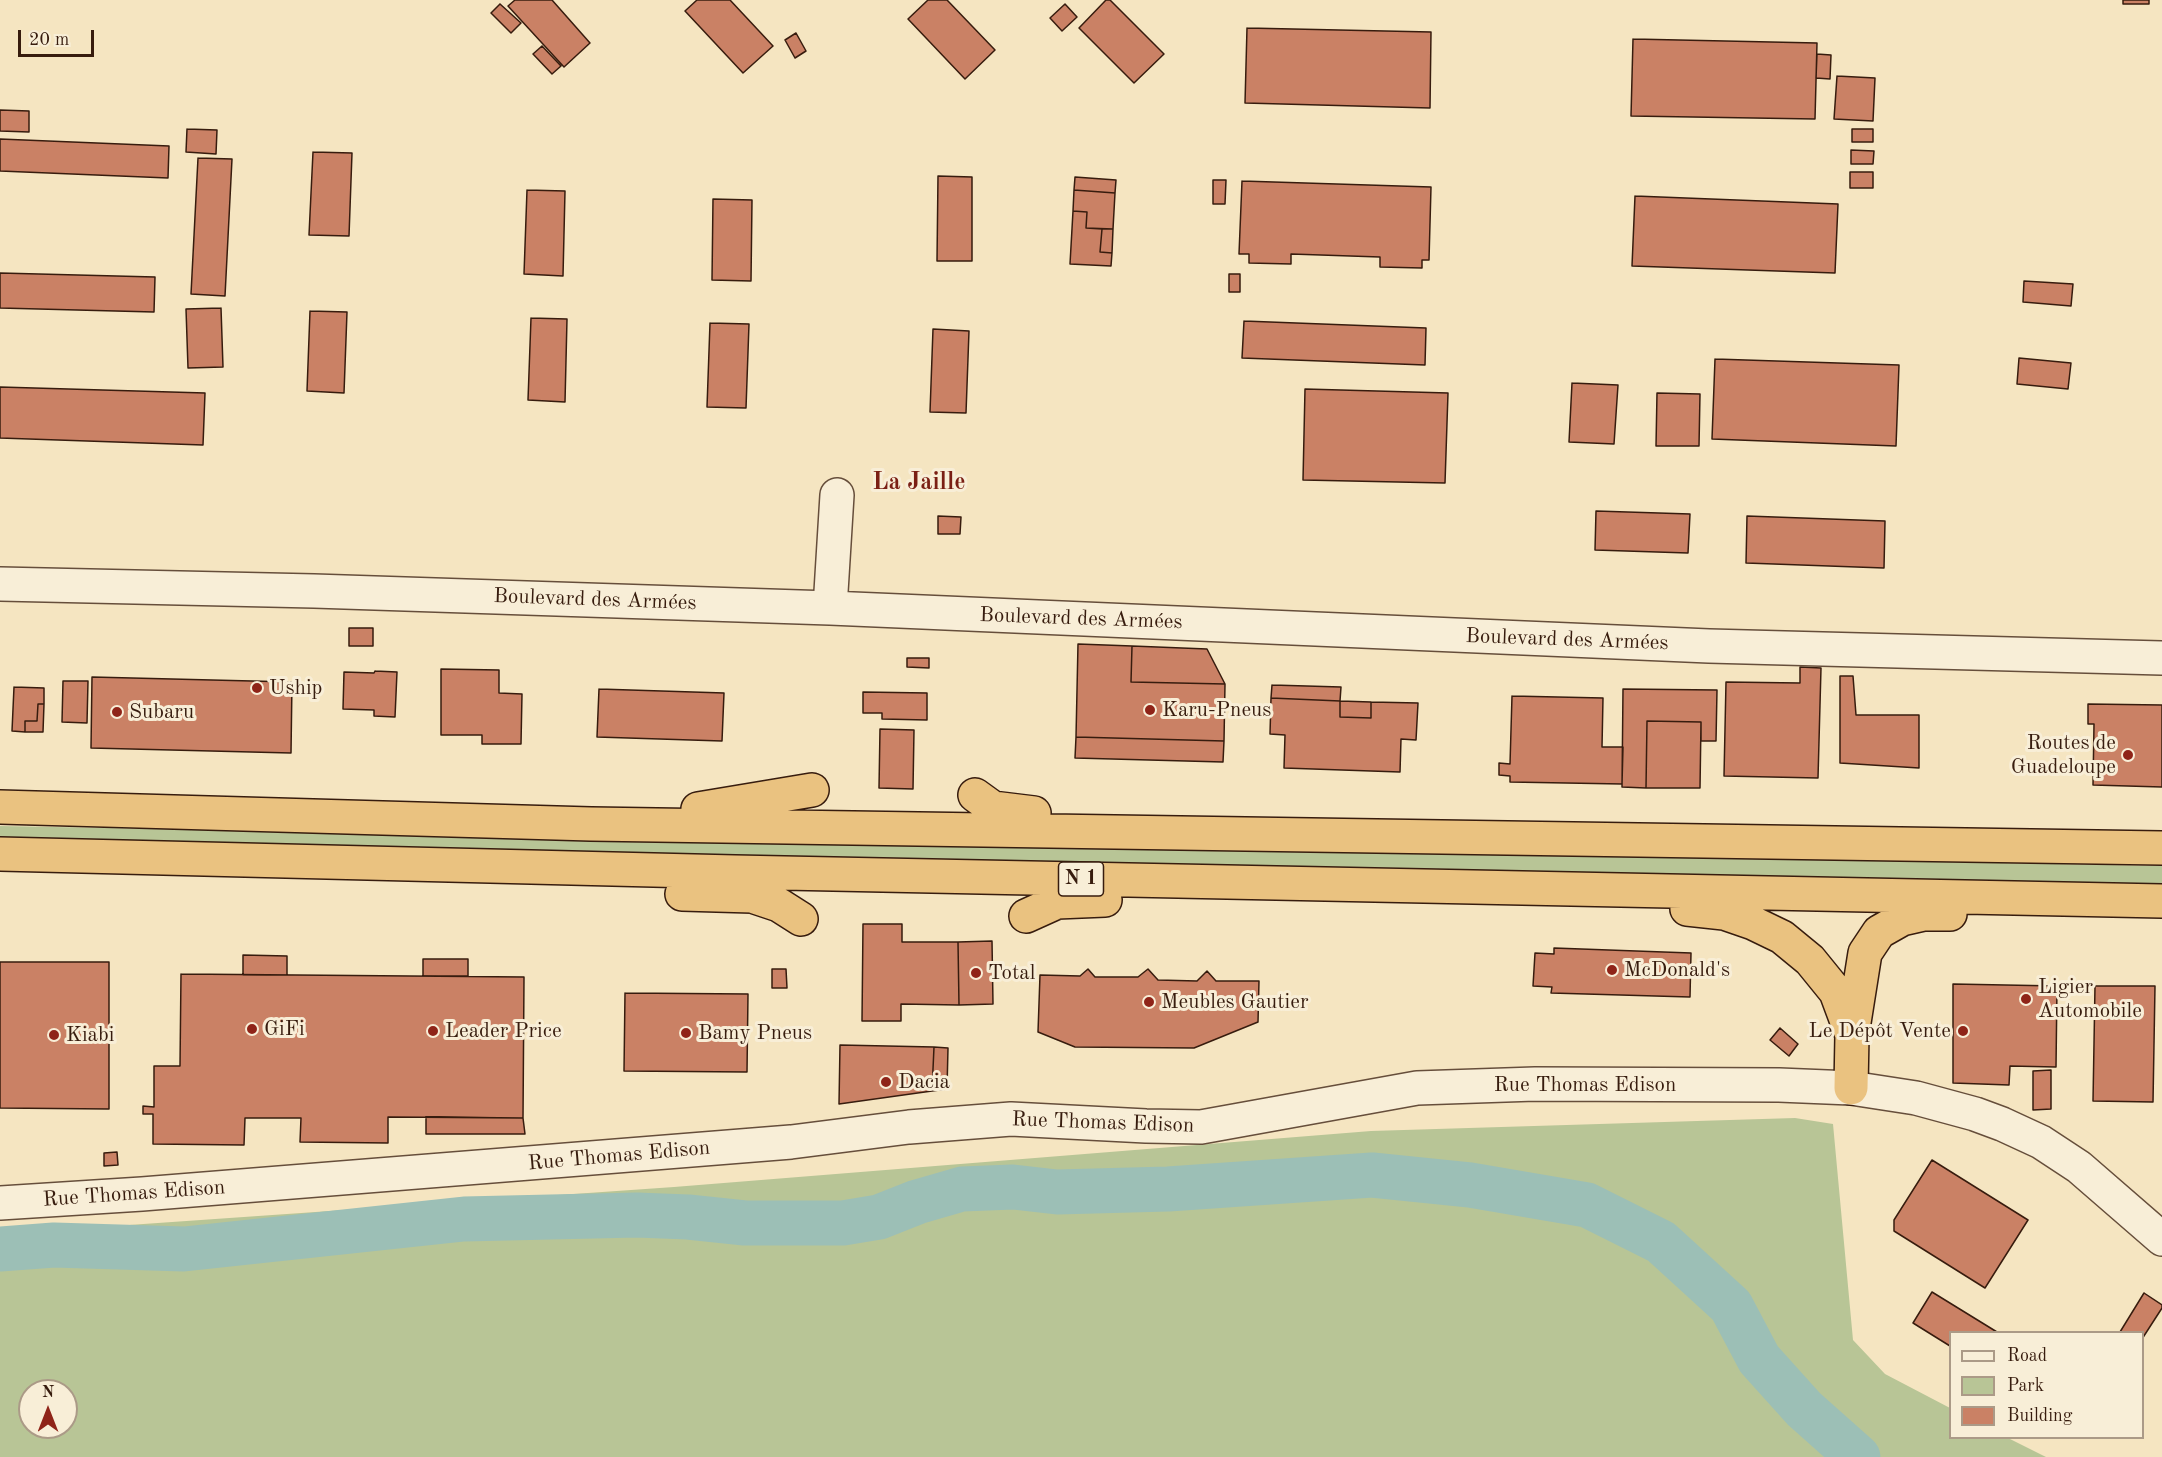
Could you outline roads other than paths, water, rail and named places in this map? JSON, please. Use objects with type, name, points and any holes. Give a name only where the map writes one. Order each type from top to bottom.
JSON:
[{"type":"highway","points":[[591,824],[736,804],[812,790]]},
{"type":"highway","points":[[975,795],[993,808],[1004,811],[1329,835]]},
{"type":"highway","name":"N 1","points":[[0,807],[591,824],[2162,848]]},
{"type":"highway","name":"N 1","points":[[0,854],[1434,887],[2162,901]]},
{"type":"highway","points":[[419,864],[551,888],[752,896],[779,905],[801,919]]},
{"type":"highway","points":[[1026,916],[1058,902],[1126,900],[1336,884]]},
{"type":"highway","points":[[1434,887],[1724,913],[1740,918],[1782,938],[1810,960],[1836,992],[1852,1035]]},
{"type":"highway","points":[[1851,1088],[1852,1035],[1865,953],[1879,932],[1902,919],[1924,914],[2162,917]]},
{"type":"street","points":[[830,608],[837,495]]},
{"type":"street","name":"Boulevard des Armées","points":[[0,584],[326,591],[830,608],[1709,646],[2162,658]]},
{"type":"street","name":"Rue Thomas Edison","points":[[0,1203],[166,1192],[790,1142],[909,1127],[1011,1119],[1146,1126],[1201,1126],[1417,1088],[1535,1084],[1779,1085],[1851,1088],[1939,1103],[2002,1124],[2041,1142],[2079,1167],[2162,1239]]},
{"type":"waterway","points":[[0,1249],[54,1245],[184,1249],[464,1219],[637,1215],[745,1223],[843,1223],[879,1217],[917,1202],[962,1189],[1013,1187],[1057,1192],[1168,1189],[1372,1175],[1470,1185],[1587,1205],[1661,1242],[1731,1306],[1759,1359],[1804,1409],[1858,1457]]},
{"type":"place","name":"Uship","points":[[257,688]]},
{"type":"place","name":"Karu-Pneus","points":[[1150,710]]},
{"type":"place","name":"Subaru","points":[[117,712]]},
{"type":"place","name":"Routes de Guadeloupe","points":[[2128,755]]},
{"type":"place","name":"McDonald's","points":[[1612,970]]},
{"type":"place","name":"Total","points":[[976,973]]},
{"type":"place","name":"Ligier Automobile","points":[[2026,999]]},
{"type":"place","name":"Meubles Gautier","points":[[1149,1002]]},
{"type":"place","name":"GiFi","points":[[252,1029]]},
{"type":"place","name":"Leader Price","points":[[433,1031]]},
{"type":"place","name":"Le Dépôt Vente","points":[[1963,1031]]},
{"type":"place","name":"Bamy Pneus","points":[[686,1033]]},
{"type":"place","name":"Kiabi","points":[[54,1035]]},
{"type":"place","name":"Dacia","points":[[886,1082]]},
{"type":"district","name":"La Jaille","points":[[919,483]]}]
